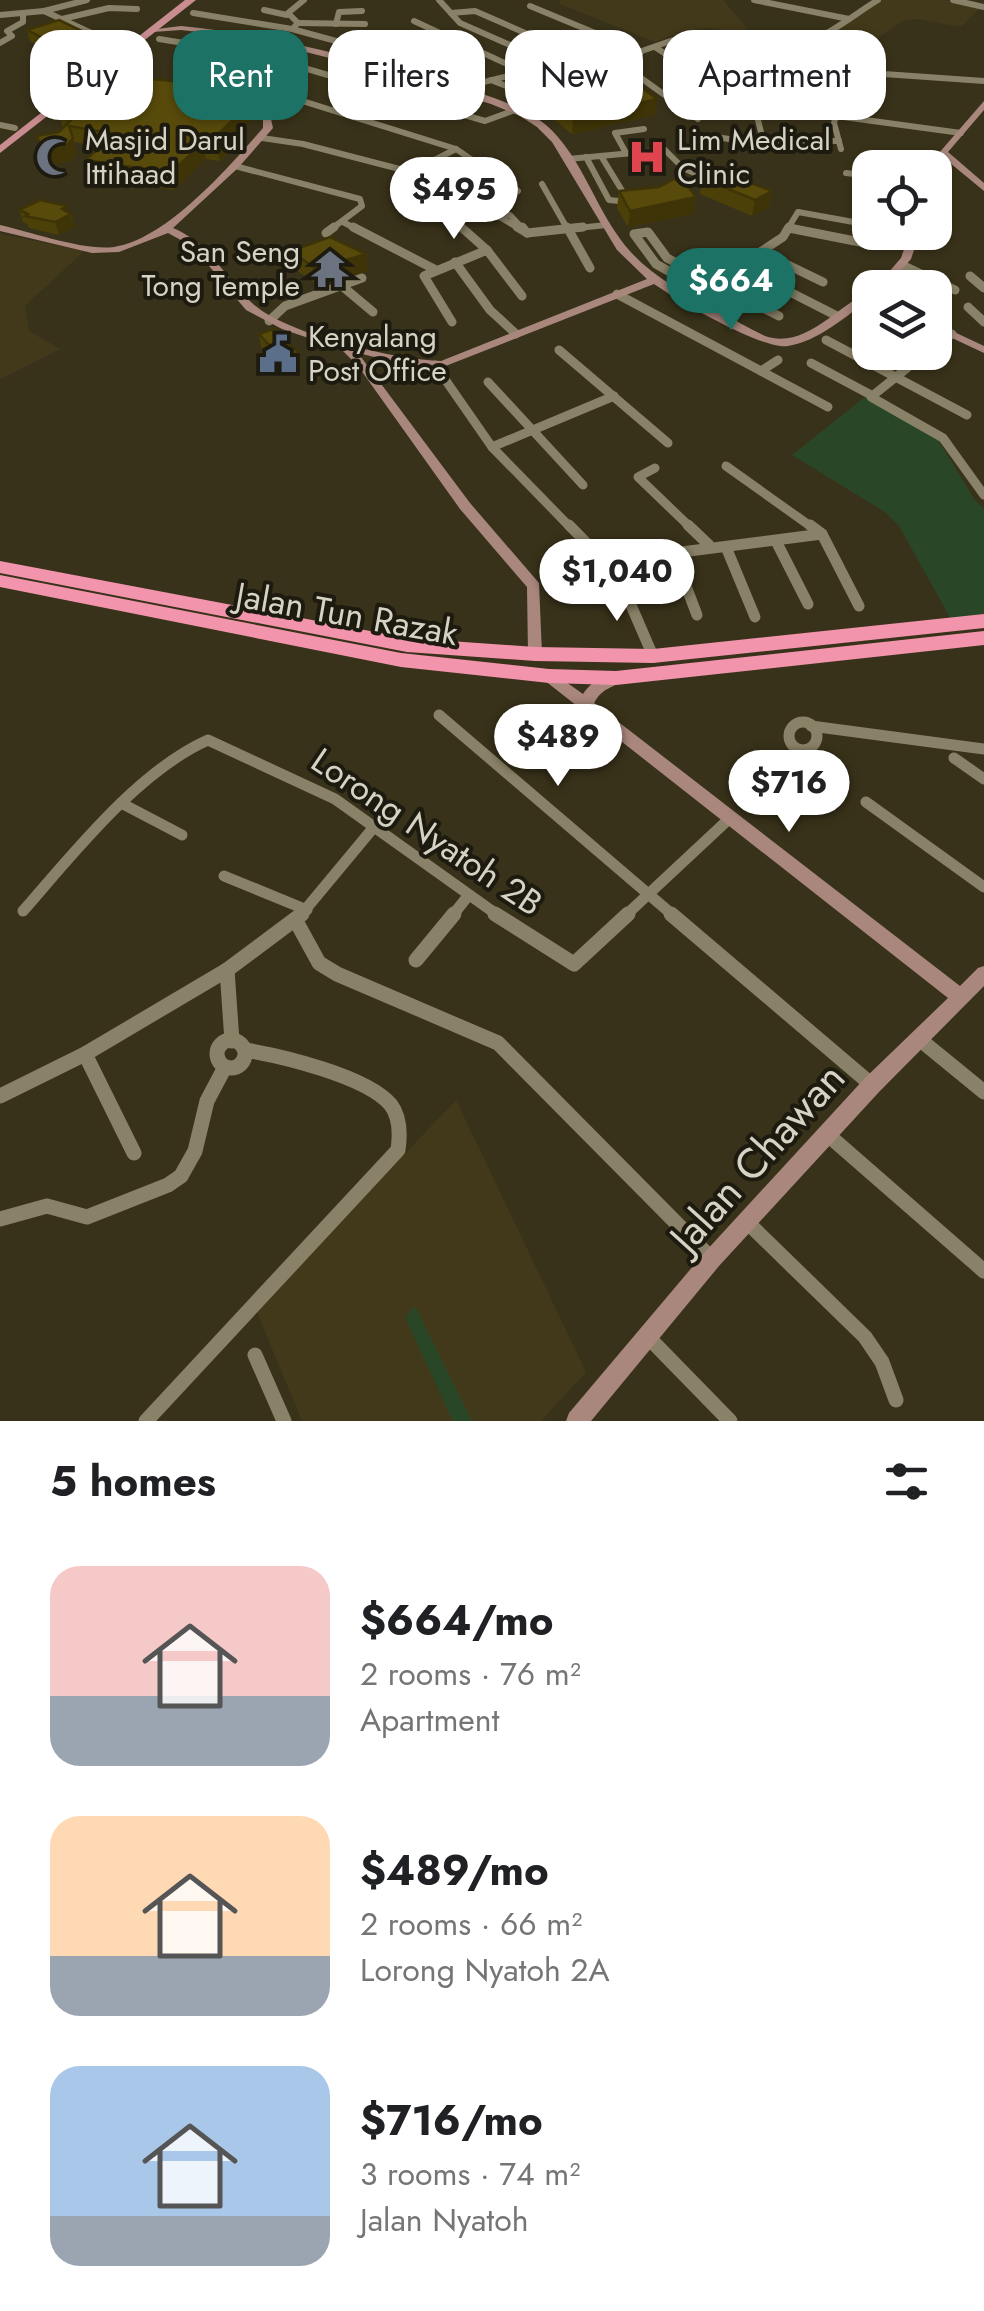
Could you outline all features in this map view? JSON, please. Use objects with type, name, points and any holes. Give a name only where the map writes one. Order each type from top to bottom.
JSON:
[{"type":"highway","name":"Jalan Tun Razak","points":[[0,563],[14,581],[401,660],[549,676],[616,678],[984,638]]},
{"type":"highway","name":"Jalan Tun Razak","points":[[14,581],[407,645],[535,654],[653,656],[984,622]]},
{"type":"main road","points":[[140,30],[180,0]]},
{"type":"main road","points":[[153,36],[174,22],[191,0]]},
{"type":"main road","points":[[0,140],[30,116]]},
{"type":"main road","points":[[0,150],[38,120]]},
{"type":"street","points":[[0,15],[87,0]]},
{"type":"street","points":[[287,14],[304,0]]},
{"type":"street","points":[[440,0],[460,23],[505,42]]},
{"type":"street","points":[[754,0],[848,19]]},
{"type":"street","points":[[829,30],[878,0]]},
{"type":"street","points":[[953,0],[984,7]]},
{"type":"street","points":[[530,6],[588,30]]},
{"type":"street","points":[[62,20],[108,8],[137,10]]},
{"type":"street","points":[[44,10],[84,30]]},
{"type":"street","points":[[264,10],[287,14],[295,26],[328,36]]},
{"type":"street","points":[[336,24],[339,12],[362,11]]},
{"type":"street","points":[[451,13],[475,11],[518,30]]},
{"type":"street","points":[[0,43],[12,36],[7,30],[23,22],[23,13]]},
{"type":"street","points":[[193,13],[295,26],[365,24]]},
{"type":"street","points":[[174,22],[211,30]]},
{"type":"street","points":[[235,30],[246,22]]},
{"type":"street","points":[[414,22],[505,63]]},
{"type":"street","points":[[156,34],[173,37]]},
{"type":"street","points":[[643,51],[663,44]]},
{"type":"street","points":[[655,47],[732,103],[755,108],[763,140]]},
{"type":"street","points":[[308,69],[485,121],[505,114]]},
{"type":"street","points":[[886,74],[984,80]]},
{"type":"street","points":[[485,82],[505,77]]},
{"type":"street","points":[[491,80],[505,86]]},
{"type":"street","points":[[308,103],[456,149],[518,191]]},
{"type":"street","points":[[946,150],[984,104]]},
{"type":"street","points":[[701,134],[727,140],[840,145],[834,117],[841,115],[961,133]]},
{"type":"street","points":[[138,243],[166,229],[235,166],[262,138],[266,120]]},
{"type":"street","points":[[532,120],[544,127],[568,159],[621,248],[653,280],[778,343],[796,342],[852,306]]},
{"type":"street","points":[[972,120],[984,124]]},
{"type":"street","points":[[0,125],[15,128]]},
{"type":"street","points":[[626,154],[615,133],[644,128]]},
{"type":"street","points":[[262,138],[303,144],[411,172],[486,250],[522,296]]},
{"type":"street","points":[[411,172],[456,149]]},
{"type":"street","points":[[568,159],[665,150],[683,168],[700,176]]},
{"type":"street","points":[[586,157],[609,200],[629,202],[601,156]]},
{"type":"street","points":[[952,160],[984,188]]},
{"type":"street","points":[[235,166],[360,199],[362,206],[326,233]]},
{"type":"street","points":[[952,169],[961,170]]},
{"type":"street","points":[[846,171],[852,172]]},
{"type":"street","points":[[542,184],[590,268]]},
{"type":"street","points":[[804,206],[852,218]]},
{"type":"street","points":[[184,212],[178,225],[185,237],[219,269],[250,308],[270,321],[367,356],[435,366],[653,280]]},
{"type":"street","points":[[837,316],[739,268],[784,238],[798,212],[852,220]]},
{"type":"street","points":[[343,222],[434,269]]},
{"type":"street","points":[[526,233],[606,224]]},
{"type":"street","points":[[0,228],[92,250],[185,237]]},
{"type":"street","points":[[790,228],[852,239]]},
{"type":"street","points":[[166,229],[185,237]]},
{"type":"street","points":[[700,288],[656,264],[634,234],[648,232],[667,258],[778,316]]},
{"type":"street","points":[[452,322],[424,276],[486,250]]},
{"type":"street","points":[[897,270],[907,250]]},
{"type":"street","points":[[761,252],[823,282]]},
{"type":"street","points":[[455,262],[490,310],[516,334]]},
{"type":"street","points":[[902,265],[955,290]]},
{"type":"street","points":[[970,276],[984,288]]},
{"type":"street","points":[[270,321],[285,306],[362,278]]},
{"type":"street","points":[[684,298],[712,282]]},
{"type":"street","points":[[342,286],[373,312]]},
{"type":"street","points":[[617,294],[828,407]]},
{"type":"street","points":[[968,307],[984,322]]},
{"type":"street","points":[[952,334],[984,349]]},
{"type":"street","points":[[826,340],[967,414]]},
{"type":"street","points":[[558,350],[668,443]]},
{"type":"street","points":[[367,356],[465,506],[534,586],[535,654]]},
{"type":"street","points":[[761,370],[778,360]]},
{"type":"street","points":[[811,363],[942,438],[984,495]]},
{"type":"street","points":[[435,366],[492,447],[618,575],[653,656]]},
{"type":"street","points":[[871,395],[904,370]]},
{"type":"street","points":[[488,382],[583,485]]},
{"type":"street","points":[[492,447],[614,396]]},
{"type":"street","points":[[726,466],[822,534],[859,606]]},
{"type":"street","points":[[656,468],[638,477],[709,546]]},
{"type":"street","points":[[618,575],[644,560],[673,552],[822,534]]},
{"type":"street","points":[[776,541],[808,604]]},
{"type":"street","points":[[726,547],[755,617]]},
{"type":"street","points":[[673,552],[697,615]]},
{"type":"street","points":[[549,676],[962,998]]},
{"type":"street","points":[[584,706],[595,687],[616,678]]},
{"type":"street","points":[[439,715],[872,1085]]},
{"type":"street","points":[[811,726],[984,748]]},
{"type":"street","name":"Lorong Nyatoh 2B","points":[[122,803],[190,748],[208,740],[218,743],[335,799],[468,896],[574,964],[650,895]]},
{"type":"street","points":[[954,758],[984,779]]},
{"type":"street","points":[[866,802],[984,887]]},
{"type":"street","points":[[23,912],[102,820],[122,803],[182,836]]},
{"type":"street","points":[[650,895],[730,818]]},
{"type":"street","points":[[0,1096],[85,1054],[227,970],[302,916],[374,827]]},
{"type":"street","points":[[224,876],[302,916],[320,963],[498,1043],[712,1259]]},
{"type":"street","points":[[416,960],[468,896]]},
{"type":"street","points":[[0,1219],[47,1206],[86,1217],[143,1198],[180,1176],[196,1152],[207,1102],[224,1067],[242,1062],[227,970]]},
{"type":"street","name":"Jalan Chawan","points":[[577,1421],[712,1259],[872,1085],[984,974]]},
{"type":"street","points":[[918,1038],[984,1092]]},
{"type":"street","points":[[146,1421],[398,1150],[394,1112],[382,1097],[293,1060],[239,1045]]},
{"type":"street","points":[[85,1054],[134,1152]]},
{"type":"street","points":[[828,1134],[984,1272]]},
{"type":"street","points":[[747,1222],[876,1350],[896,1400]]},
{"type":"street","points":[[649,1338],[730,1421]]},
{"type":"street","points":[[255,1355],[278,1418]]},
{"type":"shaded area","points":[[560,0],[723,0],[747,28],[663,30],[663,39],[655,42],[643,37],[643,30],[625,30],[560,4]]},
{"type":"shaded area","points":[[883,0],[943,0],[980,8],[961,27],[917,19],[902,21],[886,32],[835,30]]},
{"type":"shaded area","points":[[0,234],[84,251],[25,306],[29,331],[60,349],[0,379]]},
{"type":"shaded area","points":[[456,1100],[586,1372],[541,1421],[302,1421],[256,1310]]},
{"type":"green space","points":[[865,397],[939,441],[984,509],[984,614],[951,619],[899,526],[885,512],[792,455]]},
{"type":"green space","points":[[415,1306],[472,1421],[453,1421],[405,1318]]},
{"type":"building","points":[[59,20],[80,30],[30,32],[27,30]]},
{"type":"building","points":[[153,79],[173,81],[173,120],[233,120],[219,133],[228,135],[217,145],[203,143],[170,173],[85,160],[116,134],[69,126],[73,138],[67,145],[42,149],[37,136],[59,132],[71,120],[153,120]]},
{"type":"building","points":[[643,89],[657,99],[643,102]]},
{"type":"building","points":[[716,170],[772,191],[755,200],[702,178]]},
{"type":"building","points":[[674,179],[686,184],[696,197],[630,211],[619,191],[659,187]]},
{"type":"building","points":[[40,200],[67,206],[62,209],[71,214],[55,222],[25,216],[28,214],[19,210]]},
{"type":"building","points":[[330,237],[366,254],[316,269],[291,251]]},
{"type":"building","points":[[274,329],[299,353],[266,361],[259,354],[273,349],[259,334]]},
{"type":"place","name":"Masjid Darul Ittihaad","points":[[55,157]]},
{"type":"place","name":"Lim Medical Clinic","points":[[647,157]]},
{"type":"place","name":"San Seng Tong Temple","points":[[330,269]]},
{"type":"place","name":"Kenyalang Post Office","points":[[278,354]]}]
